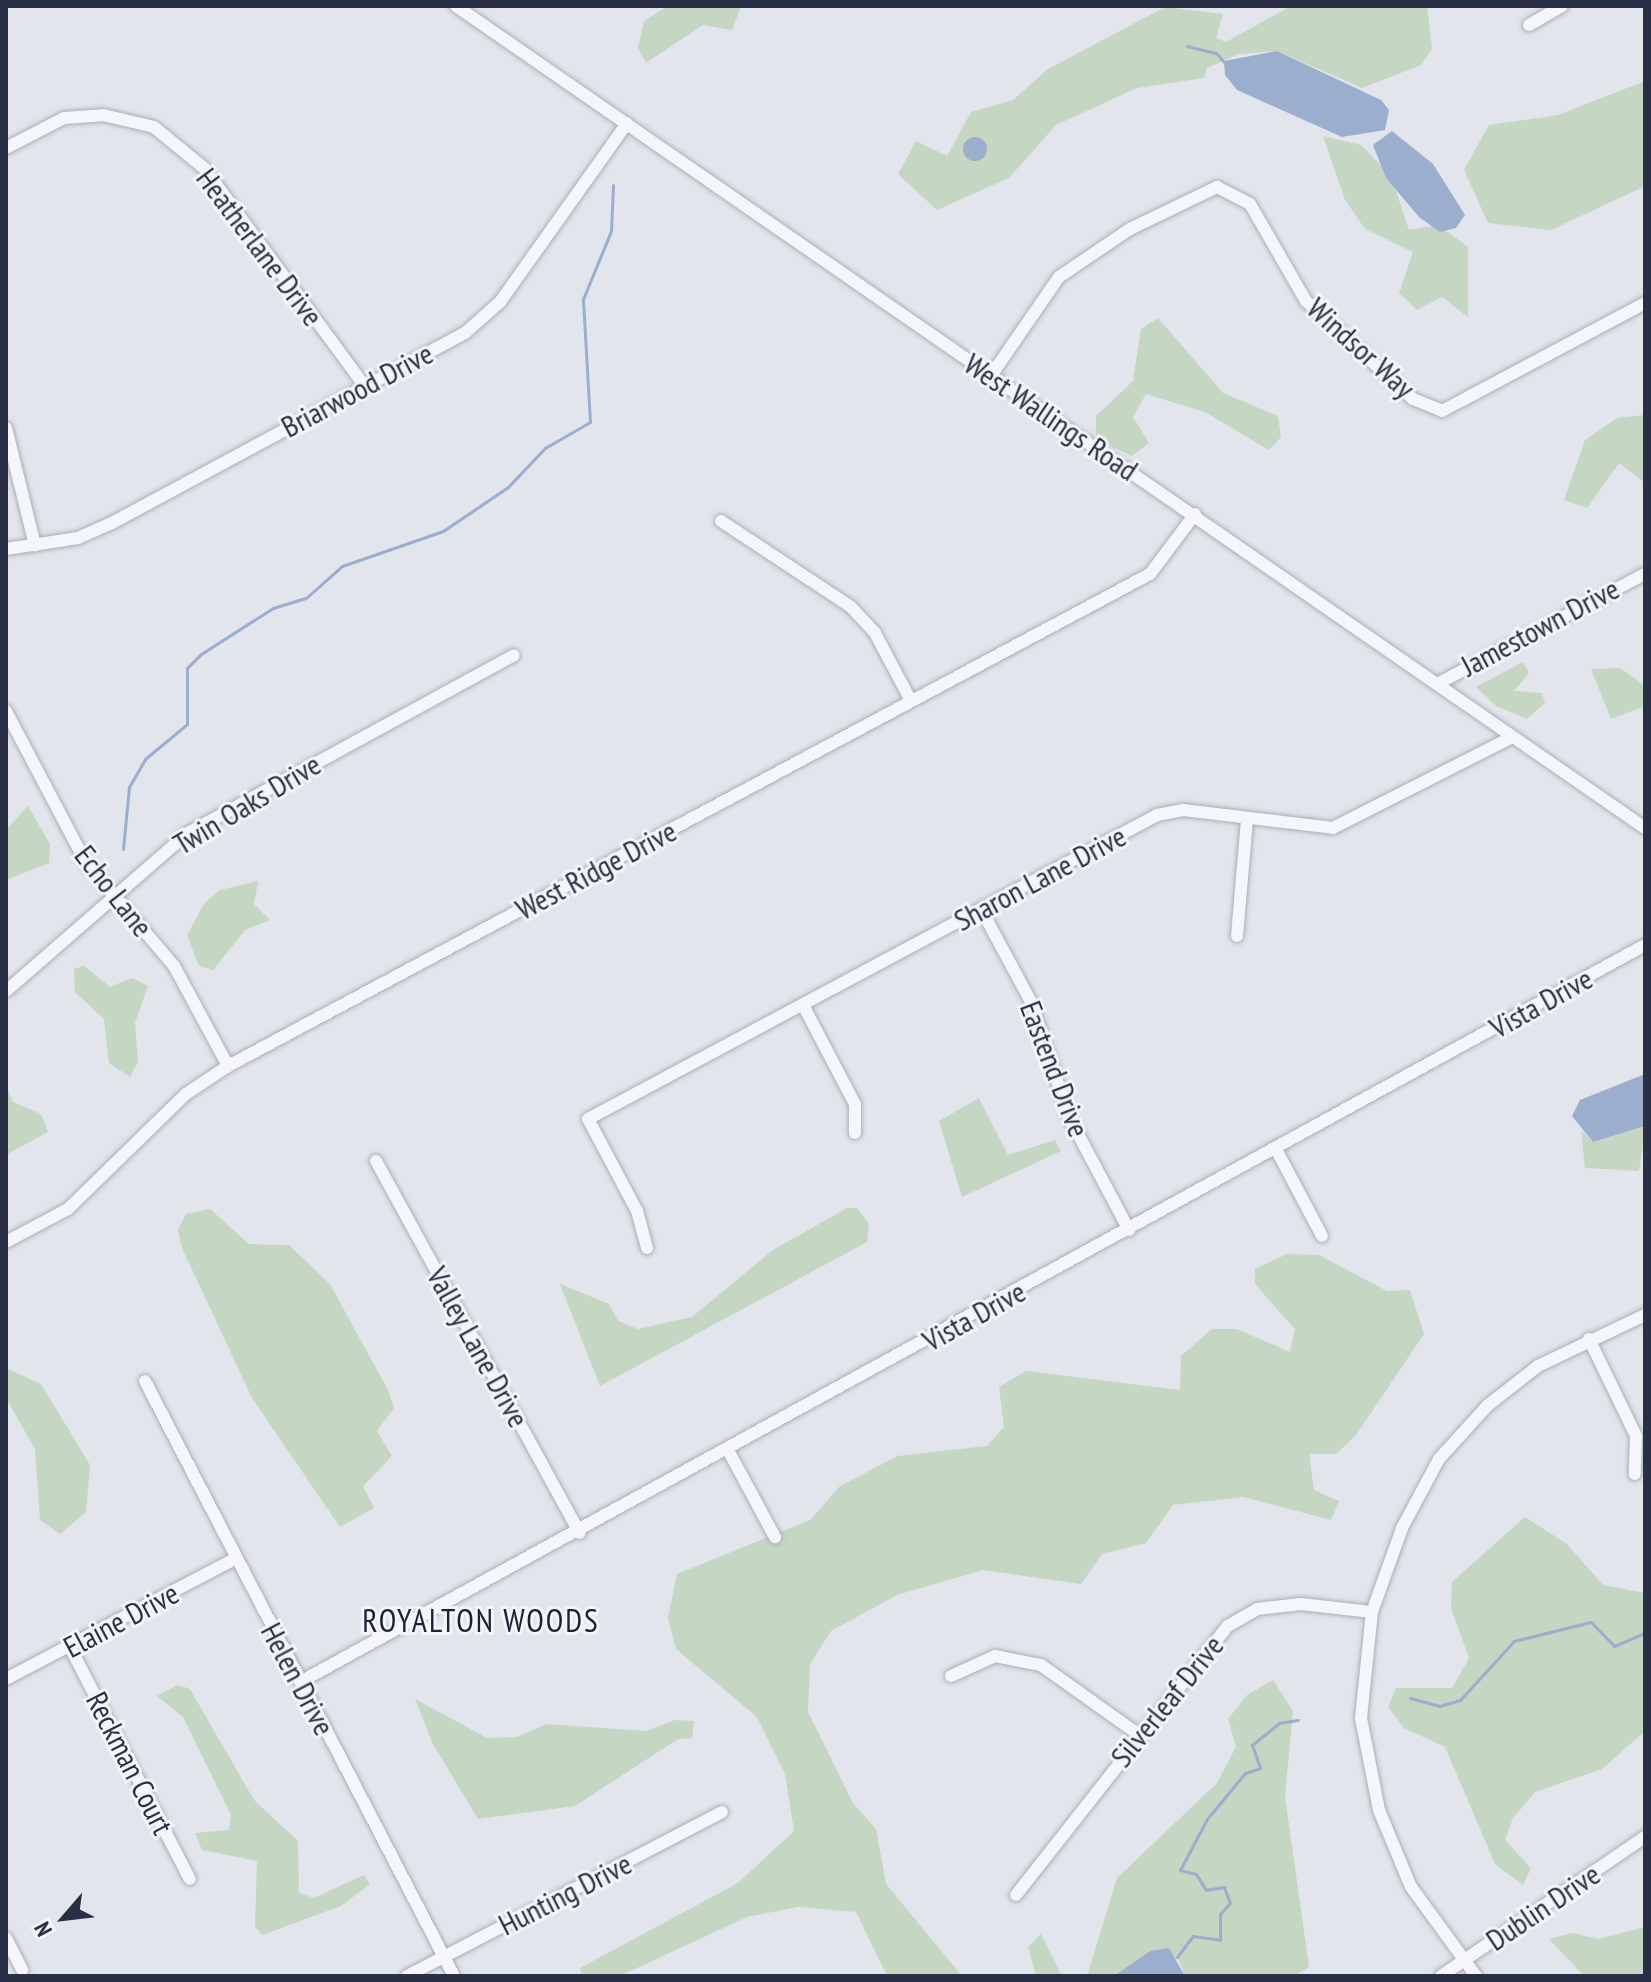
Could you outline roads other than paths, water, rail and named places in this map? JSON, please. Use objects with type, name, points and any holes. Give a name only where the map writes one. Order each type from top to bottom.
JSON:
[{"type":"street","name":"West Wallings Road","points":[[456,6],[1645,828]]},
{"type":"street","points":[[1529,25],[1562,6]]},
{"type":"street","name":"Heatherlane Drive","points":[[6,148],[64,118],[103,115],[154,127],[204,168],[365,386]]},
{"type":"street","name":"Briarwood Drive","points":[[6,549],[35,545],[110,524],[465,333],[500,302],[627,123]]},
{"type":"street","name":"Windsor Way","points":[[990,377],[1059,277],[1130,229],[1217,187],[1250,204],[1306,301],[1413,399],[1442,411],[1645,303]]},
{"type":"street","points":[[6,428],[35,545]]},
{"type":"street","name":"West Ridge Drive","points":[[6,1242],[68,1209],[186,1094],[228,1066],[1150,574],[1195,514]]},
{"type":"street","points":[[721,521],[851,607],[875,633],[911,701]]},
{"type":"street","name":"Jamestown Drive","points":[[1437,684],[1645,574]]},
{"type":"street","name":"Twin Oaks Drive","points":[[6,991],[188,833],[514,655]]},
{"type":"street","name":"Echo Lane","points":[[6,711],[11,732],[85,861],[174,966],[228,1066]]},
{"type":"street","name":"Sharon Lane Drive","points":[[647,1248],[637,1211],[588,1119],[1157,815],[1183,810],[1333,828],[1353,822],[1512,737]]},
{"type":"street","points":[[1237,936],[1247,820]]},
{"type":"street","name":"Eastend Drive","points":[[981,909],[1031,1002],[1069,1117],[1129,1230]]},
{"type":"street","name":"Vista Drive","points":[[300,1682],[729,1452],[1645,945]]},
{"type":"street","points":[[803,1005],[855,1104],[855,1133]]},
{"type":"street","points":[[1277,1151],[1322,1236]]},
{"type":"street","name":"Valley Lane Drive","points":[[376,1161],[580,1533]]},
{"type":"street","points":[[1476,1976],[1461,1963],[1411,1887],[1379,1810],[1361,1718],[1372,1612],[1402,1528],[1439,1459],[1487,1406],[1589,1339],[1645,1315]]},
{"type":"street","points":[[1589,1339],[1636,1436],[1635,1474]]},
{"type":"street","name":"Helen Drive","points":[[145,1381],[454,1976]]},
{"type":"street","points":[[729,1452],[775,1537]]},
{"type":"street","name":"Elaine Drive","points":[[6,1679],[235,1559]]},
{"type":"street","name":"Silverleaf Drive","points":[[1016,1895],[1139,1735],[1228,1626],[1257,1609],[1301,1604],[1372,1612]]},
{"type":"street","name":"Reckman Court","points":[[70,1647],[190,1879]]},
{"type":"street","points":[[951,1676],[995,1656],[1041,1665],[1139,1735]]},
{"type":"street","name":"Hunting Drive","points":[[407,1976],[722,1812]]},
{"type":"street","name":"Dublin Drive","points":[[1441,1976],[1645,1837]]},
{"type":"street","points":[[6,1938],[22,1970]]},
{"type":"water","points":[[1277,51],[1381,100],[1389,110],[1385,130],[1342,137],[1237,90],[1225,75],[1224,61]]},
{"type":"water","points":[[1392,131],[1433,164],[1465,215],[1456,228],[1440,232],[1419,217],[1386,178],[1373,145]]},
{"type":"water","points":[[975,137],[983,141],[987,149],[983,157],[975,161],[967,157],[963,149],[967,141]]},
{"type":"water","points":[[1645,1074],[1645,1126],[1593,1142],[1572,1116],[1580,1100]]},
{"type":"water","points":[[1169,1948],[1185,1976],[1114,1976],[1150,1951]]},
{"type":"waterway","points":[[1187,46],[1216,53],[1225,63]]},
{"type":"waterway","points":[[123,849],[129,787],[145,759],[187,724],[187,668],[201,654],[273,608],[306,598],[342,566],[443,531],[508,487],[545,448],[590,422],[583,299],[611,231],[613,185]]},
{"type":"waterway","points":[[1410,1698],[1439,1706],[1460,1700],[1514,1641],[1591,1622],[1614,1646],[1645,1633]]},
{"type":"waterway","points":[[1177,1957],[1193,1936],[1220,1940],[1220,1914],[1230,1903],[1224,1887],[1206,1890],[1196,1874],[1180,1870],[1207,1819],[1245,1773],[1260,1768],[1252,1745],[1279,1723],[1298,1720]]},
{"type":"district","name":"ROYALTON WOODS","points":[[481,1620]]}]
